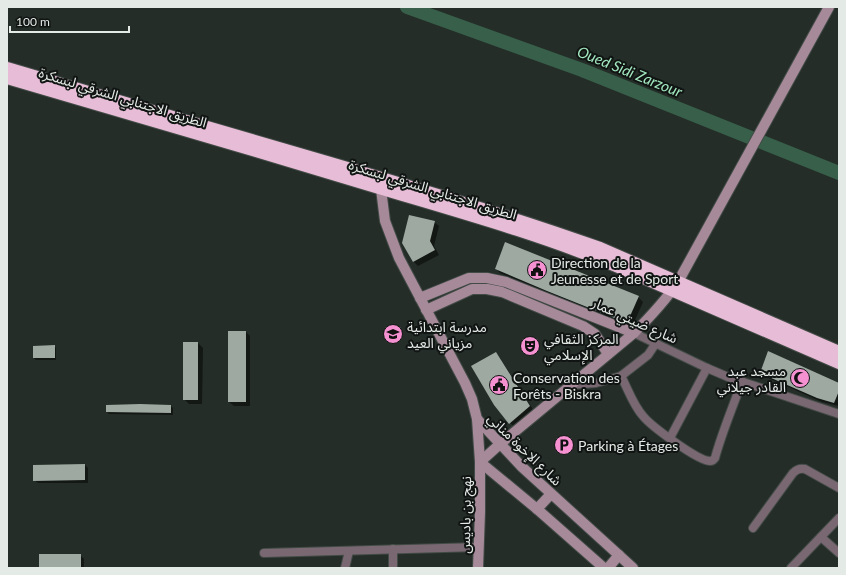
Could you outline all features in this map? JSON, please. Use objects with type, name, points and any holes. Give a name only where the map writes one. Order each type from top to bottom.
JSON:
[{"type":"highway","name":"الطريق الاجتنابي الشرقي لبسكرة","points":[[7,68],[371,175],[525,222],[600,248],[675,286],[839,363]]},
{"type":"highway","name":"الطريق الاجتنابي الشرقي لبسكرة","points":[[7,78],[407,196],[557,243],[675,286],[839,352]]},
{"type":"street","points":[[604,568],[480,462],[570,385],[634,333],[650,318],[675,286],[829,7]]},
{"type":"street","points":[[380,189],[385,221],[399,258],[467,388],[472,399],[477,419]]},
{"type":"street","name":"شارع ضيتي عمار","points":[[420,298],[469,278],[487,278],[504,287],[604,321],[634,333],[733,379],[839,414]]},
{"type":"street","points":[[426,310],[472,289],[504,287],[583,326],[595,334],[608,354]]},
{"type":"street","points":[[595,334],[604,321]]},
{"type":"street","points":[[570,385],[596,383],[621,376],[648,355],[656,343]]},
{"type":"street","points":[[670,438],[707,368]]},
{"type":"street","points":[[621,376],[634,402],[643,416],[653,426],[684,448],[709,461],[715,458],[721,435],[734,405],[742,381]]},
{"type":"street","name":"شارع الإخوة مناني","points":[[477,419],[522,467],[633,568]]},
{"type":"street","name":"شارع الإخوة مناني","points":[[477,419],[480,462]]},
{"type":"street","name":"نهج بن باديس","points":[[478,568],[480,462]]},
{"type":"street","points":[[752,528],[797,469],[805,469],[839,488]]},
{"type":"street","points":[[537,510],[551,494]]},
{"type":"street","points":[[791,568],[839,518]]},
{"type":"street","points":[[821,537],[839,553]]},
{"type":"street","points":[[264,553],[479,547]]},
{"type":"street","points":[[393,549],[393,568]]},
{"type":"street","points":[[345,568],[349,550]]},
{"type":"street","points":[[608,568],[619,555]]},
{"type":"building","points":[[409,215],[435,221],[430,241],[435,250],[413,262],[402,243]]},
{"type":"building","points":[[505,242],[639,296],[627,323],[495,269]]},
{"type":"building","points":[[228,331],[246,331],[246,402],[228,402]]},
{"type":"building","points":[[183,342],[198,342],[198,400],[183,400]]},
{"type":"building","points":[[55,345],[55,358],[33,358],[33,346]]},
{"type":"building","name":"مسجد عبد القادر جيلاني","points":[[768,351],[839,383],[839,391],[834,403],[817,398],[760,373]]},
{"type":"building","name":"Conservation des Forêts - Biskra","points":[[496,352],[530,406],[509,424],[494,405],[471,366]]},
{"type":"building","points":[[106,405],[171,405],[171,413],[106,412]]},
{"type":"building","points":[[85,464],[85,480],[33,481],[33,465]]},
{"type":"building","points":[[39,554],[81,554],[81,568],[39,568]]},
{"type":"waterway","name":"Oued Sidi Zarzour","points":[[407,7],[582,70],[839,173]]},
{"type":"place","name":"Direction de la Jeunesse et de Sport","points":[[537,270]]},
{"type":"place","name":"مدرسة ابتدائية مزياني العيد","points":[[393,334]]},
{"type":"place","name":"المركز الثقافي الإسلامي","points":[[530,346]]},
{"type":"place","name":"مسجد عبد القادر جيلاني","points":[[800,378]]},
{"type":"place","name":"Conservation des Forêts - Biskra","points":[[499,385]]},
{"type":"place","name":"Parking à Étages","points":[[564,445]]}]
